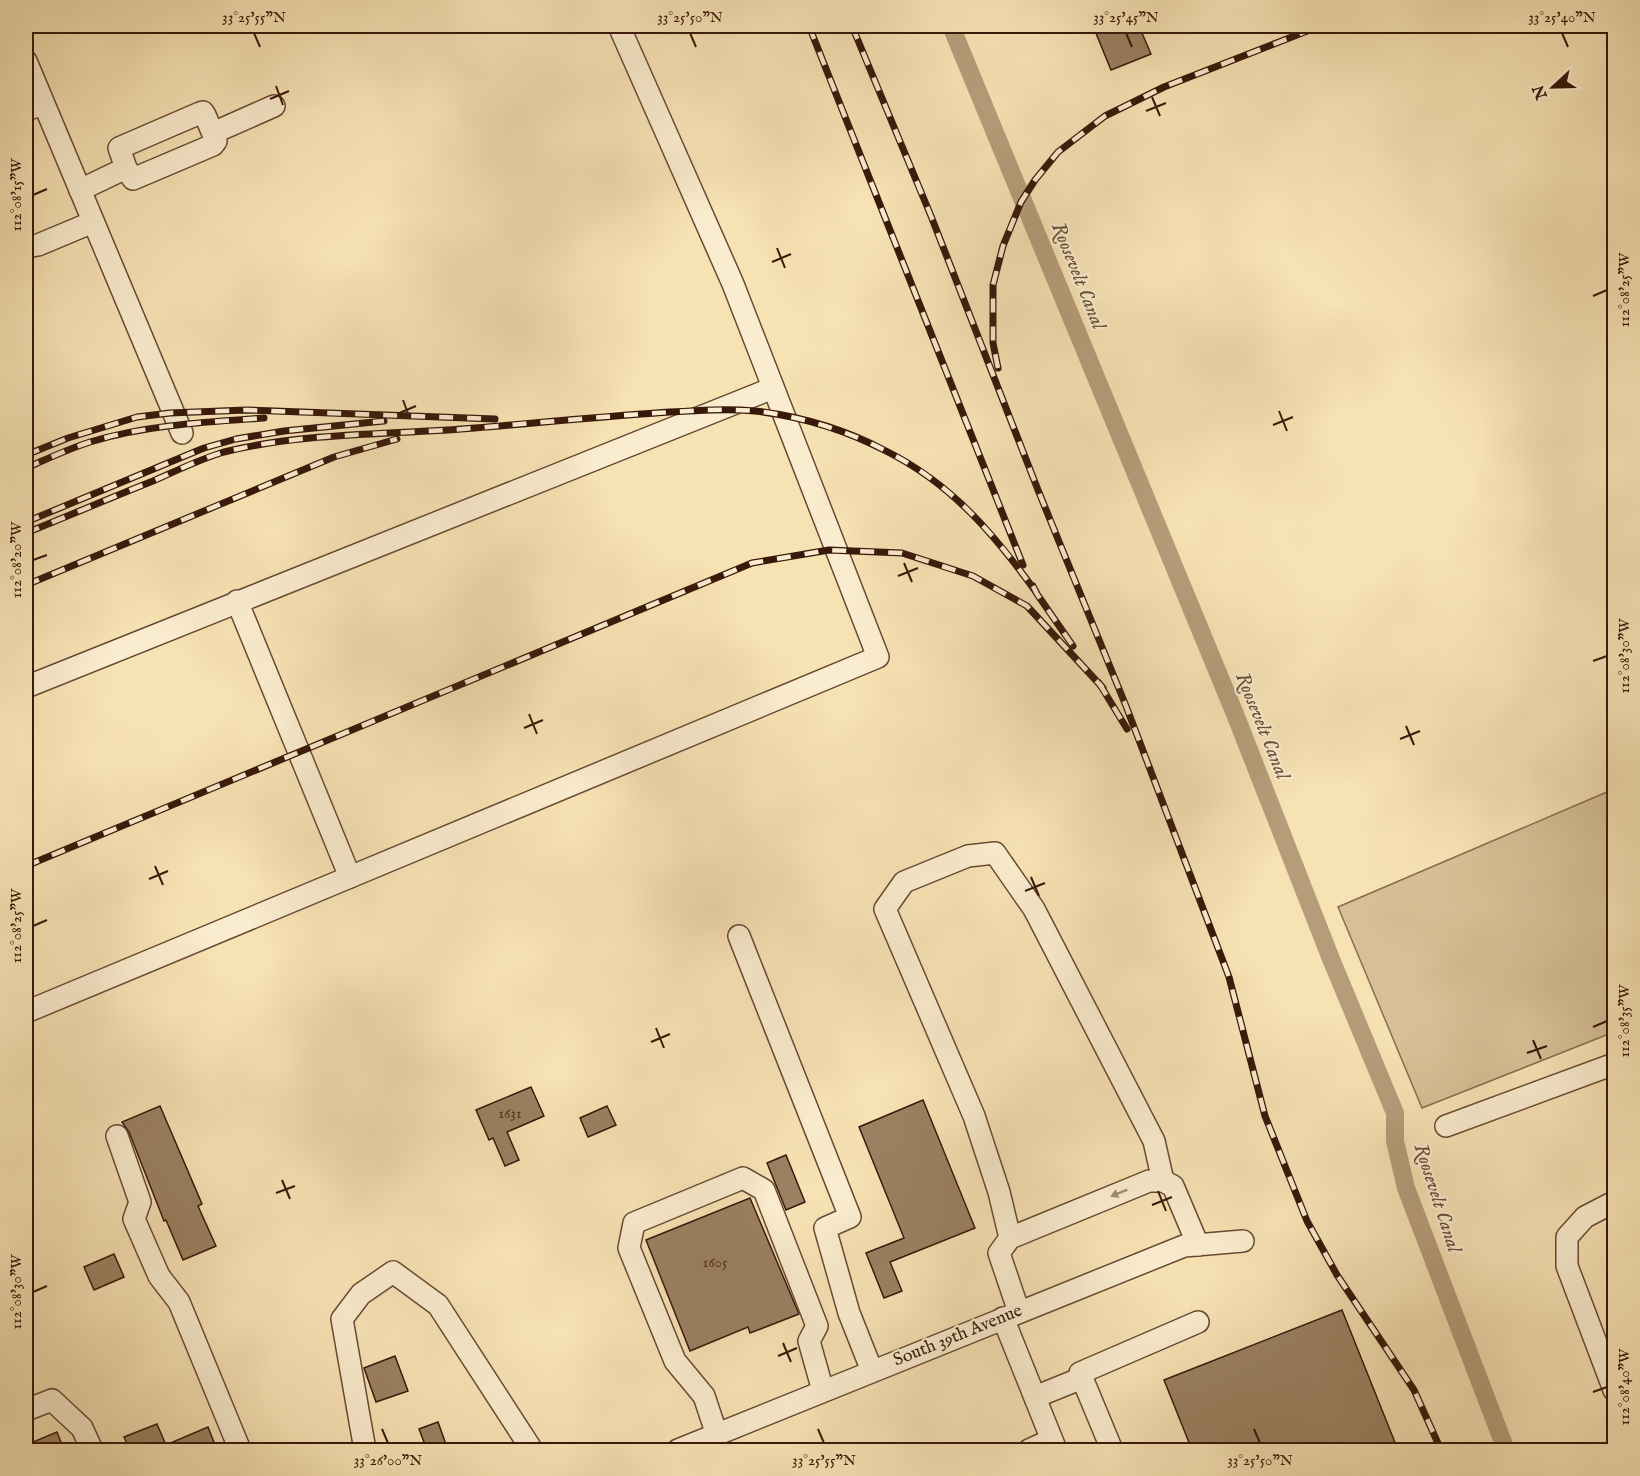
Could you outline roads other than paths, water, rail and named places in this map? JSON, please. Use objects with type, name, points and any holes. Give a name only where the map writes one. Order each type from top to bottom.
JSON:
[{"type":"street","points":[[26,1012],[878,657],[734,284],[619,26]]},
{"type":"street","points":[[26,62],[34,107],[80,190],[182,433]]},
{"type":"street","points":[[213,133],[274,106]]},
{"type":"street","points":[[203,112],[216,141],[213,145],[133,180],[126,168],[119,148],[203,112]]},
{"type":"street","points":[[80,190],[126,168]]},
{"type":"street","points":[[26,247],[93,222]]},
{"type":"street","points":[[26,687],[773,388]]},
{"type":"street","points":[[237,601],[350,877]]},
{"type":"street","points":[[1010,1238],[999,1192],[974,1116],[885,909],[904,882],[968,856],[995,853],[1034,909],[1154,1141],[1163,1181]]},
{"type":"street","points":[[739,936],[850,1217],[825,1228],[849,1313],[872,1371]]},
{"type":"street","points":[[1446,1126],[1614,1064]]},
{"type":"street","points":[[117,1136],[140,1202],[134,1219],[159,1276],[179,1302],[240,1450]]},
{"type":"street","points":[[717,1435],[704,1396],[675,1361],[629,1248],[634,1223],[743,1178],[764,1190],[817,1326],[808,1341],[823,1391]]},
{"type":"street","points":[[1029,1450],[1053,1445],[1035,1397],[1011,1315],[999,1253],[1010,1238],[1149,1181],[1163,1181],[1173,1186],[1198,1245]]},
{"type":"street","points":[[1614,1202],[1585,1217],[1568,1237],[1567,1266],[1614,1389]]},
{"type":"street","name":"South 39th Avenue","points":[[678,1450],[1184,1246],[1243,1241]]},
{"type":"street","points":[[365,1450],[342,1319],[361,1294],[393,1272],[438,1305],[532,1450]]},
{"type":"street","points":[[1112,1450],[1080,1373],[1198,1322]]},
{"type":"street","points":[[1035,1397],[1082,1378]]},
{"type":"street","points":[[26,1410],[52,1400],[82,1428],[92,1450]]},
{"type":"waterway","name":"Roosevelt Canal","points":[[951,26],[1235,714],[1331,959],[1395,1113],[1395,1141],[1406,1188],[1506,1450]]},
{"type":"railway","points":[[809,26],[1023,565]]},
{"type":"railway","points":[[852,26],[931,216],[1038,490],[1126,706],[1229,977],[1265,1116],[1307,1221],[1337,1275],[1414,1390],[1441,1450]]},
{"type":"railway","points":[[998,368],[993,343],[993,285],[1003,246],[1021,202],[1035,180],[1058,152],[1105,116],[1164,87],[1320,26]]},
{"type":"railway","points":[[26,455],[68,438],[137,417],[170,413],[246,410],[495,419]]},
{"type":"railway","points":[[26,533],[206,458],[255,446],[317,437],[475,428],[681,411],[743,410],[788,416],[822,425],[871,443],[910,464],[970,512],[1004,550],[1036,592]]},
{"type":"railway","points":[[26,468],[58,454],[111,436],[176,425],[264,418]]},
{"type":"railway","points":[[26,522],[204,448],[236,439],[284,431],[384,421]]},
{"type":"railway","points":[[26,585],[334,457],[397,439]]},
{"type":"railway","points":[[26,866],[752,563],[829,550],[902,553],[973,576],[1027,606],[1103,688]]},
{"type":"railway","points":[[1033,586],[1073,646]]},
{"type":"railway","points":[[1099,683],[1127,729]]}]
